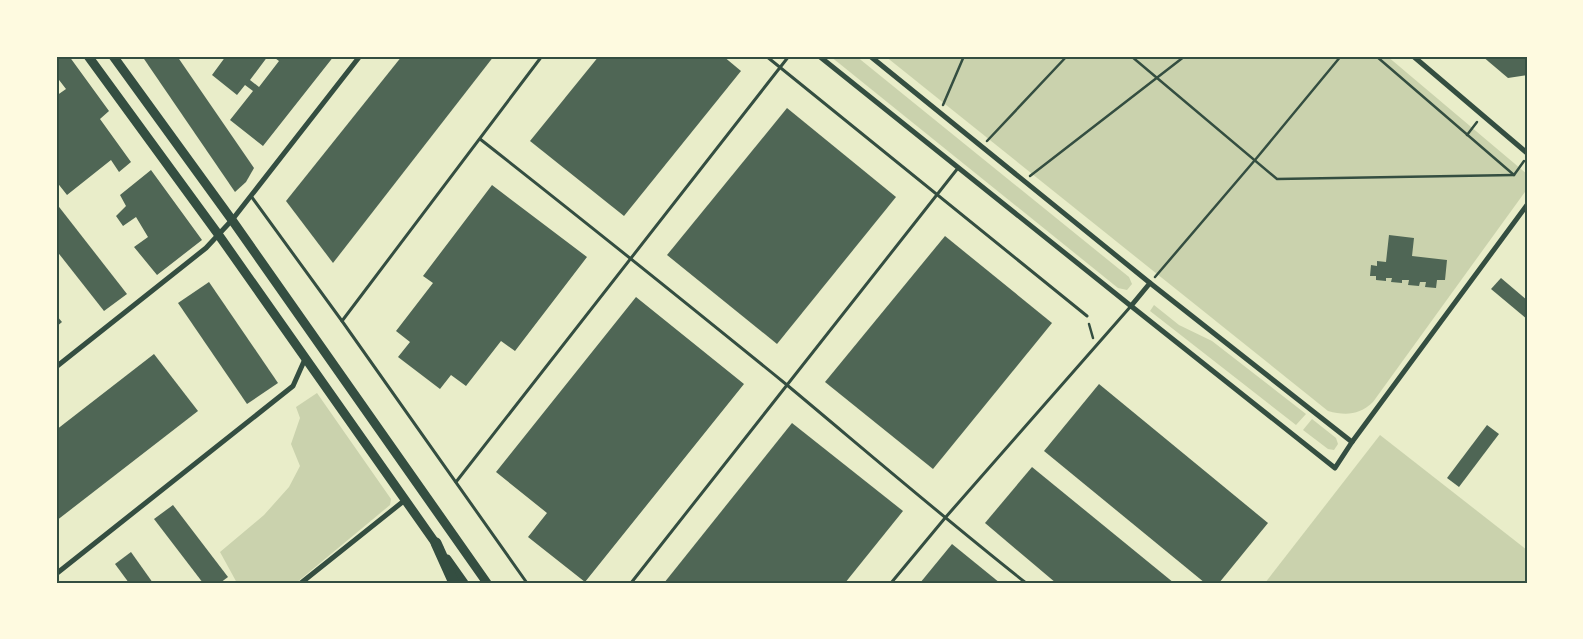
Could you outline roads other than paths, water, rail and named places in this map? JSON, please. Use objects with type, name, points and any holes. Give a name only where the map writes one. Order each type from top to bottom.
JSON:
[{"type":"highway","points":[[436,544],[454,583]]},
{"type":"main road","points":[[88,56],[218,234],[464,583]]},
{"type":"main road","points":[[113,56],[232,220],[487,583]]},
{"type":"street","points":[[56,367],[206,248],[232,220],[360,56]]},
{"type":"street","points":[[819,56],[1335,468],[1352,442],[1527,205]]},
{"type":"street","points":[[870,56],[1150,283],[1352,442]]},
{"type":"street","points":[[1413,56],[1527,153]]},
{"type":"street","points":[[1131,306],[1150,283]]},
{"type":"street","points":[[56,574],[292,386],[306,358]]},
{"type":"street","points":[[301,583],[405,500]]},
{"type":"lane","points":[[342,321],[542,56]]},
{"type":"lane","points":[[766,56],[1086,316]]},
{"type":"lane","points":[[456,482],[789,56]]},
{"type":"lane","points":[[480,139],[631,258],[1026,583]]},
{"type":"lane","points":[[631,583],[958,168]]},
{"type":"lane","points":[[251,196],[342,321],[527,583]]},
{"type":"lane","points":[[891,583],[945,518],[1131,306]]}]
